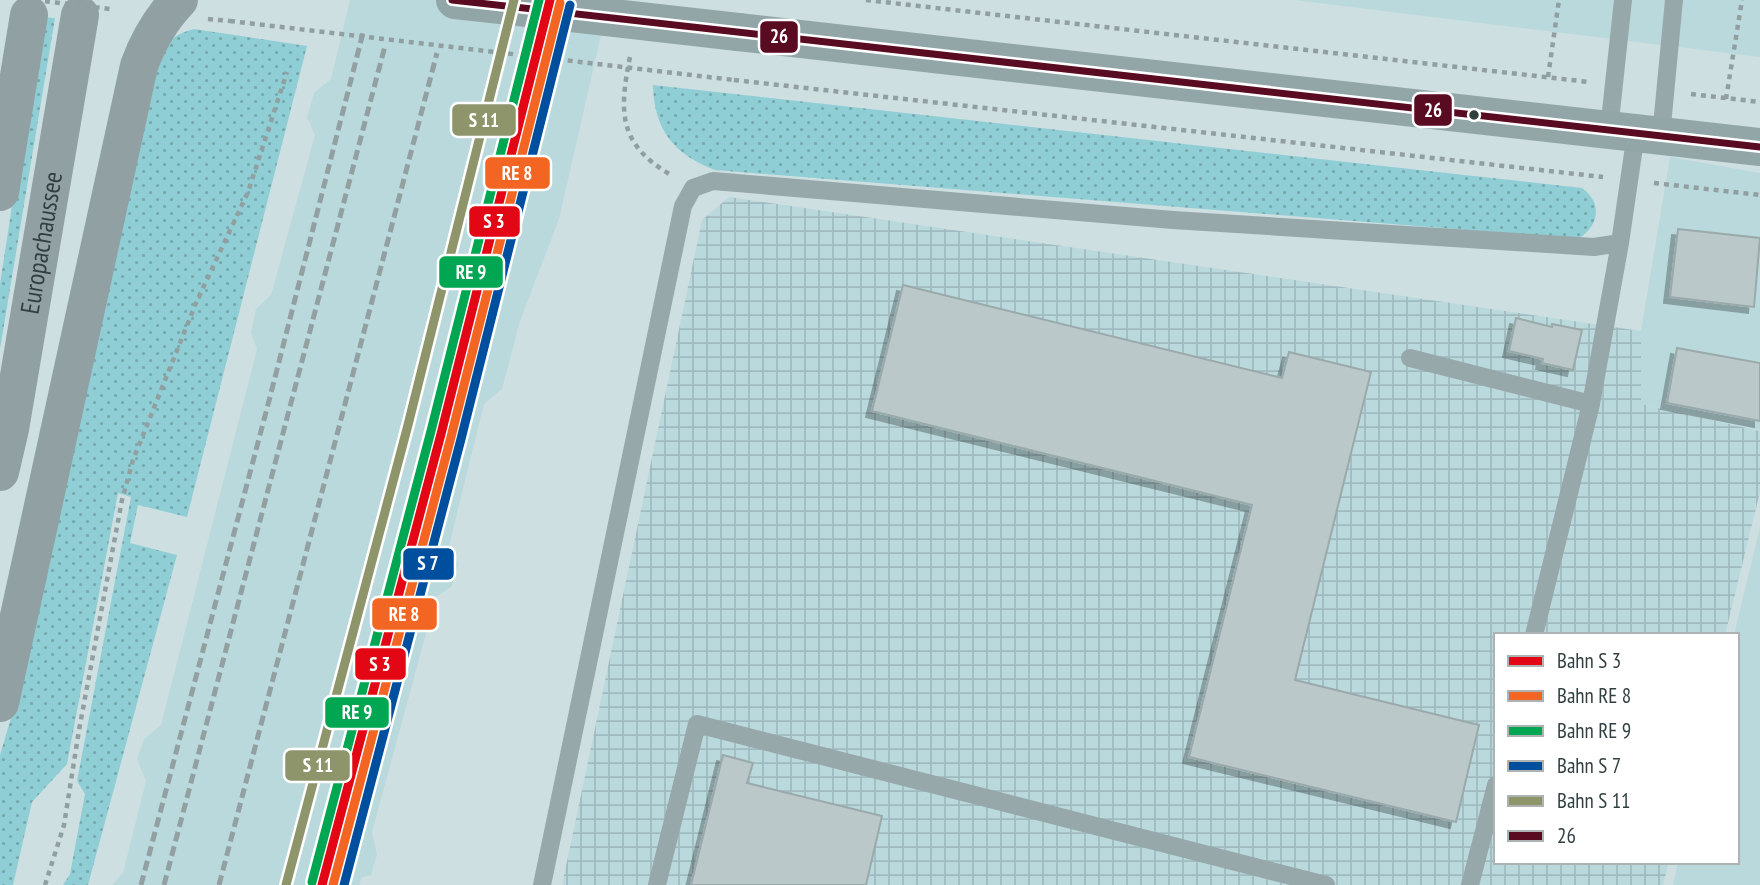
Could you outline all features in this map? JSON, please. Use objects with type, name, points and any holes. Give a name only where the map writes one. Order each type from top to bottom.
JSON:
[{"type":"main road","points":[[0,703],[139,66],[148,41],[164,15],[178,0]]},
{"type":"main road","name":"Europachaussee","points":[[0,192],[32,7]]},
{"type":"main road","name":"Europachaussee","points":[[0,472],[95,12]]},
{"type":"street","points":[[452,0],[1760,147]]},
{"type":"lane","points":[[1623,0],[1615,86],[1635,133]]},
{"type":"lane","points":[[1534,633],[1591,404],[1620,243],[1635,133],[1666,92],[1674,0]]},
{"type":"lane","points":[[542,885],[683,206],[693,188],[713,181],[1173,220],[1594,247],[1620,243]]},
{"type":"lane","points":[[1410,358],[1591,404]]},
{"type":"lane","points":[[657,885],[697,724],[1326,885]]},
{"type":"lane","points":[[1470,885],[1494,793]]},
{"type":"path","points":[[866,0],[1615,86]]},
{"type":"path","points":[[1548,77],[1559,0]]},
{"type":"path","points":[[1716,190],[1726,99],[1742,0]]},
{"type":"path","points":[[32,7],[95,12]]},
{"type":"path","points":[[230,21],[1760,195]]},
{"type":"path","points":[[632,50],[624,88],[624,124],[637,149],[665,172],[693,188]]},
{"type":"path","points":[[45,885],[64,825],[122,500],[133,460],[196,303],[248,192],[287,72]]},
{"type":"path","points":[[1666,92],[1760,102]]},
{"type":"shaded area","points":[[350,0],[609,0],[559,219],[520,321],[502,389],[484,404],[449,546],[458,564],[452,586],[436,597],[372,832],[377,855],[371,875],[362,877],[359,885],[112,885],[123,873],[146,781],[137,759],[144,739],[161,725],[257,349],[251,333],[256,309],[271,295],[315,135],[307,117],[314,93],[331,79]]},
{"type":"shaded area","points":[[1294,0],[1760,0],[1760,57]]},
{"type":"shaded area","points":[[41,17],[55,18],[0,349],[0,284]]},
{"type":"shaded area","points":[[194,29],[307,46],[187,517],[138,505],[130,543],[177,555],[88,885],[63,885],[70,874],[85,794],[77,781],[131,497],[118,493],[67,764],[32,802],[13,885],[0,885],[0,755],[25,671],[156,75],[171,40]]},
{"type":"shaded area","points":[[653,85],[1582,188],[1593,200],[1596,214],[1590,228],[1578,239],[715,170],[688,156],[669,138],[657,115]]},
{"type":"shaded area","points":[[1670,157],[1760,173],[1760,430],[1641,404],[1641,331]]},
{"type":"shaded area","points":[[729,197],[1641,331],[1641,404],[1760,431],[1760,492],[1725,633],[1494,633],[1494,864],[1668,864],[1663,885],[562,885],[702,220]]},
{"type":"shaded area","points":[[1760,527],[1760,885],[1673,885],[1678,864],[1739,864],[1739,633],[1734,633]]},
{"type":"building","points":[[1678,229],[1760,238],[1754,307],[1670,297]]},
{"type":"building","points":[[903,285],[1282,378],[1289,352],[1371,372],[1295,680],[1479,725],[1456,822],[1189,757],[1252,505],[872,411]]},
{"type":"building","points":[[1516,318],[1552,327],[1552,324],[1582,330],[1573,370],[1542,363],[1543,359],[1509,351]]},
{"type":"building","points":[[1677,348],[1760,363],[1760,421],[1667,403]]},
{"type":"building","points":[[723,755],[753,763],[747,783],[882,816],[866,885],[691,885]]},
{"type":"railway","points":[[141,885],[364,29]]},
{"type":"railway","points":[[164,885],[385,46]]},
{"type":"railway","points":[[219,885],[437,53]]},
{"type":"transit line","name":"26","points":[[452,0],[1760,147]]},
{"type":"transit line","points":[[286,885],[408,425],[514,0]]},
{"type":"transit line","points":[[312,882],[431,431],[539,0]]},
{"type":"transit line","points":[[322,885],[441,434],[550,0]]},
{"type":"transit line","points":[[333,885],[451,437],[560,3]]},
{"type":"transit line","points":[[344,885],[461,439],[570,5]]}]
